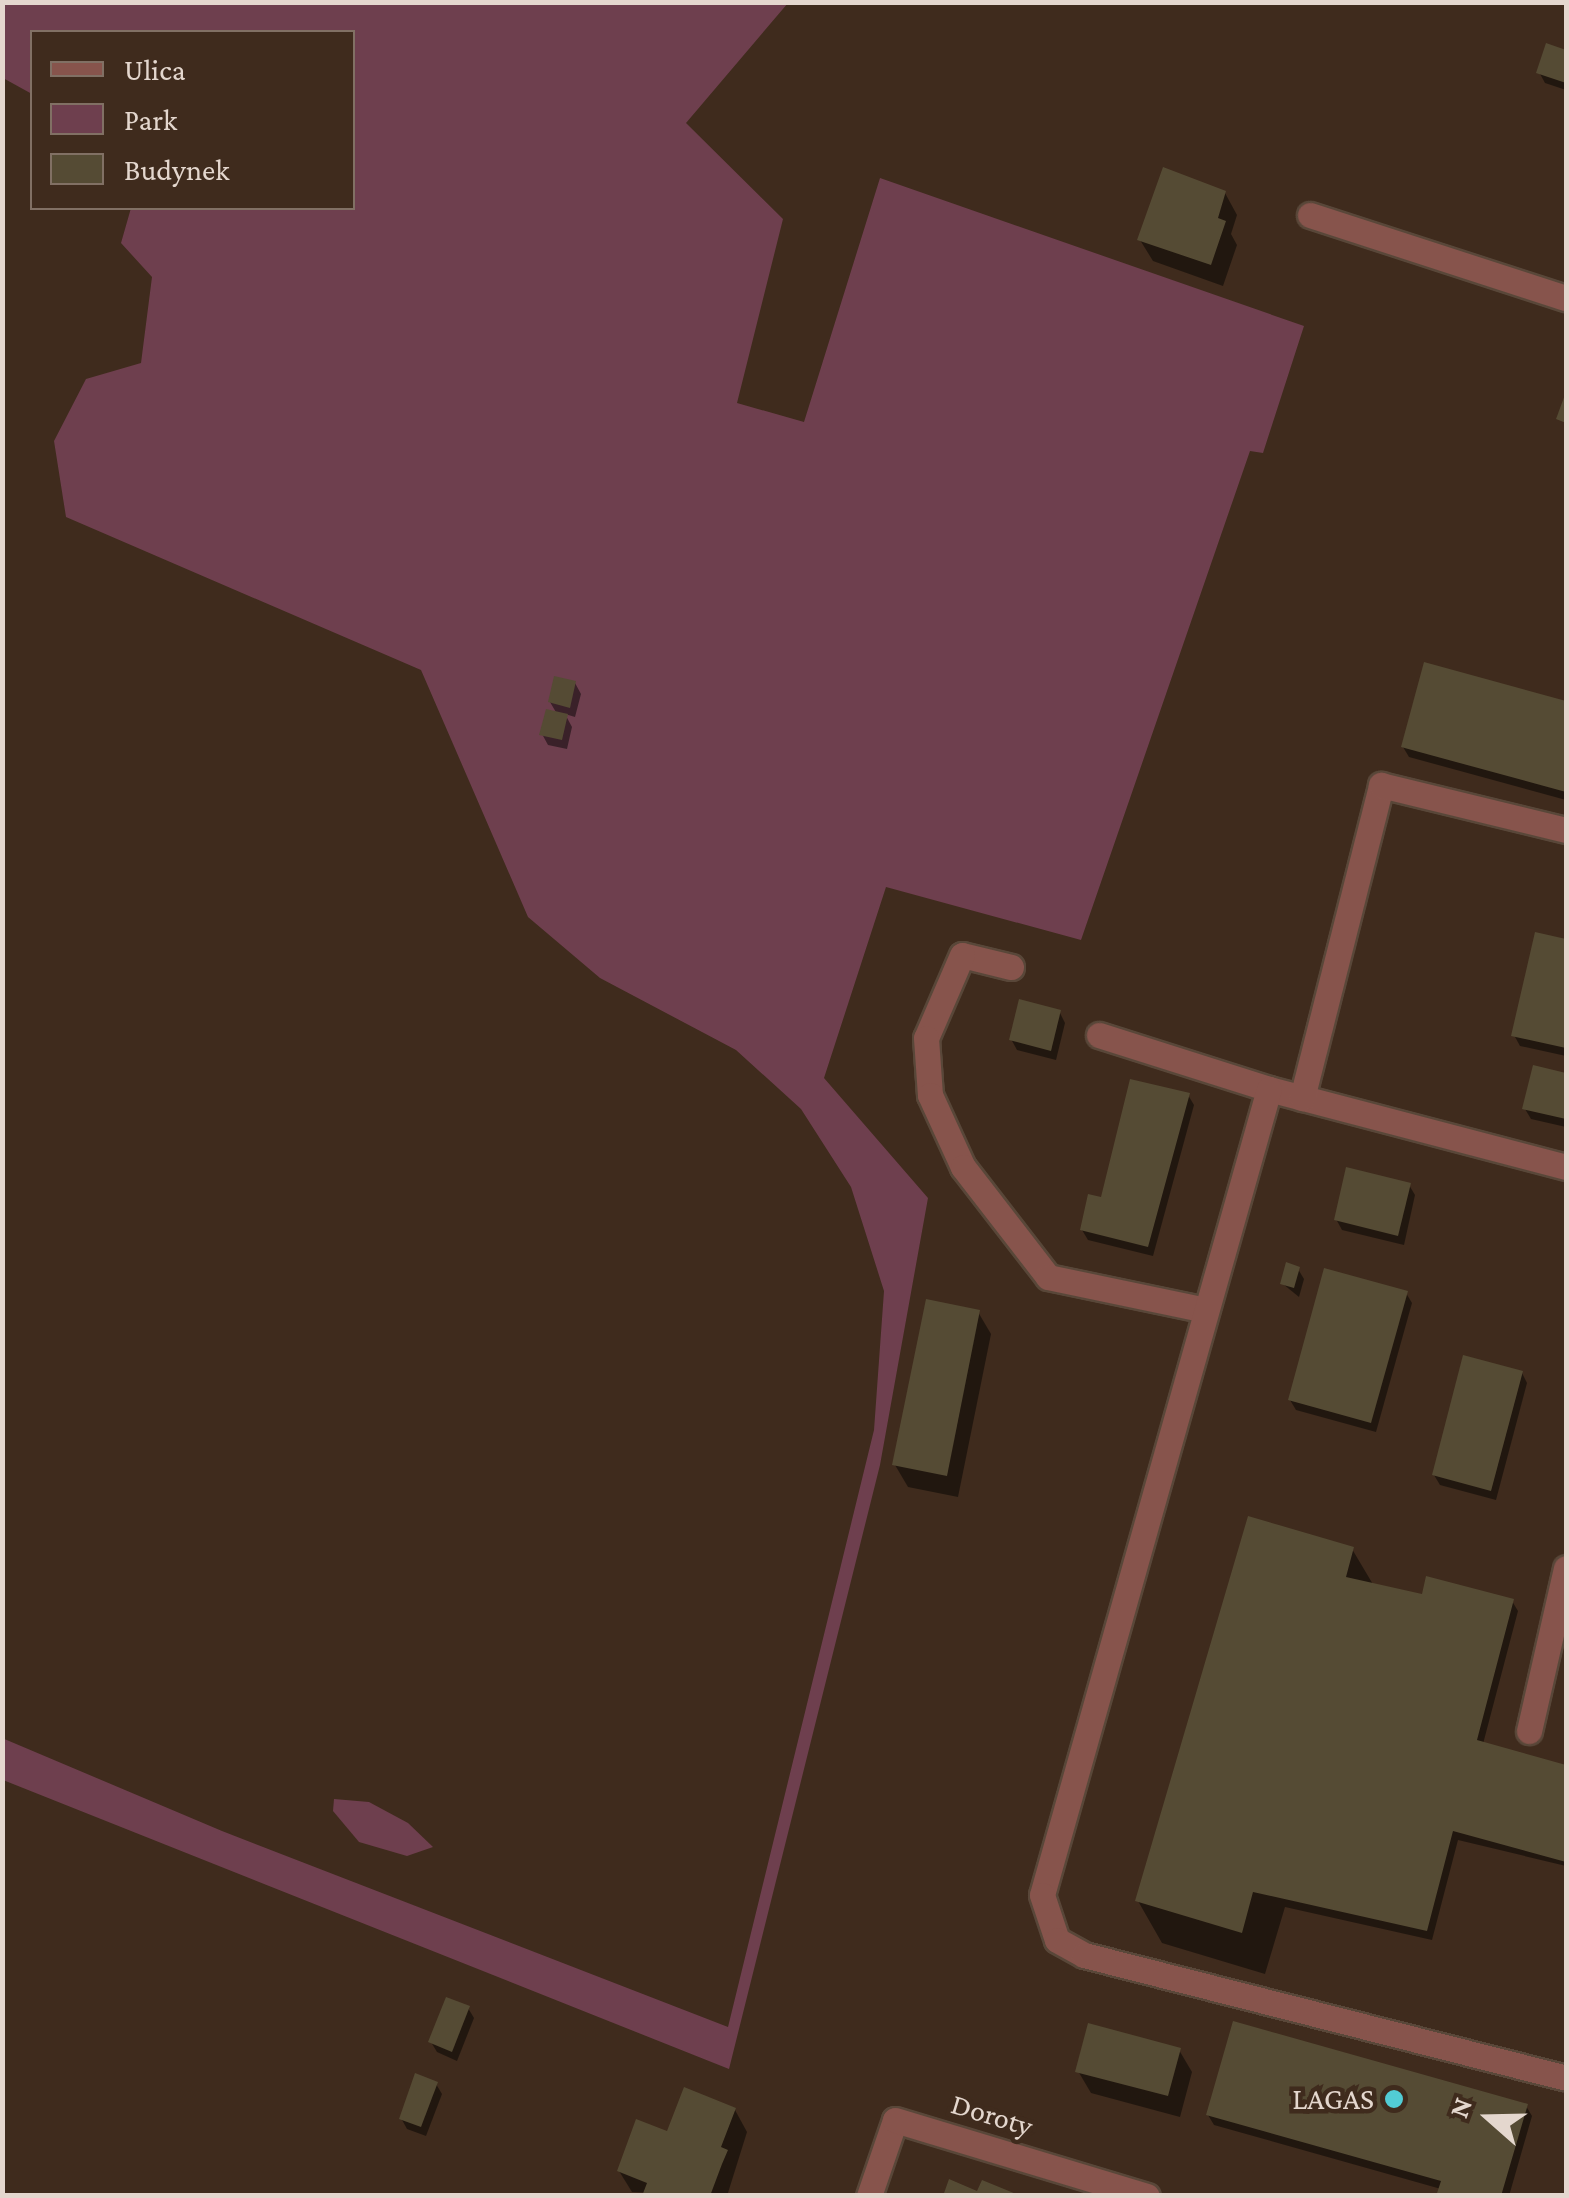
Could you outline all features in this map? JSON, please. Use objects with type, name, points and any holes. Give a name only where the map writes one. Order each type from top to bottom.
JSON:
[{"type":"street","points":[[1310,215],[1566,298]]},
{"type":"street","points":[[1302,1098],[1381,785],[1566,830]]},
{"type":"street","points":[[1011,967],[962,955],[926,1038],[930,1095],[963,1167],[1048,1278],[1206,1310]]},
{"type":"street","points":[[1099,1035],[1269,1089],[1566,1167]]},
{"type":"street","points":[[1269,1089],[1042,1895],[1057,1940],[1084,1955],[1566,2078]]},
{"type":"street","points":[[1529,1731],[1566,1568]]},
{"type":"street","name":"Doroty","points":[[869,2196],[894,2120],[1147,2196]]},
{"type":"green space","points":[[3,3],[788,3],[686,123],[783,219],[737,403],[804,422],[880,178],[1304,326],[1263,453],[1250,451],[1081,940],[886,887],[824,1078],[928,1198],[880,1465],[729,2069],[3,1780],[2,1738],[222,1831],[728,2027],[874,1430],[884,1291],[851,1187],[801,1109],[736,1050],[600,978],[528,917],[421,670],[66,517],[54,441],[86,379],[141,363],[152,277],[121,243],[130,210],[355,210],[355,30],[30,30],[30,93],[3,78]]},
{"type":"green space","points":[[334,1799],[369,1802],[408,1823],[433,1847],[407,1856],[359,1842],[333,1811]]},
{"type":"building","points":[[1546,43],[1566,50],[1566,83],[1536,73]]},
{"type":"building","points":[[1163,167],[1226,191],[1218,218],[1226,221],[1211,265],[1137,240]]},
{"type":"building","points":[[1566,392],[1566,423],[1556,419]]},
{"type":"building","points":[[1424,662],[1566,701],[1566,792],[1401,747]]},
{"type":"building","points":[[554,676],[576,681],[570,708],[548,702]]},
{"type":"building","points":[[546,709],[568,714],[562,740],[539,735]]},
{"type":"building","points":[[1535,932],[1566,939],[1566,1048],[1511,1036]]},
{"type":"building","points":[[1019,999],[1061,1010],[1051,1051],[1009,1040]]},
{"type":"building","points":[[1533,1065],[1566,1073],[1566,1119],[1522,1109]]},
{"type":"building","points":[[1130,1079],[1190,1093],[1148,1247],[1080,1230],[1088,1194],[1101,1197]]},
{"type":"building","points":[[1346,1167],[1411,1183],[1398,1236],[1334,1220]]},
{"type":"building","points":[[1286,1262],[1300,1267],[1294,1288],[1280,1284]]},
{"type":"building","points":[[1324,1268],[1408,1291],[1371,1423],[1288,1400]]},
{"type":"building","points":[[926,1299],[980,1310],[947,1476],[892,1465]]},
{"type":"building","points":[[1463,1355],[1523,1371],[1491,1491],[1432,1475]]},
{"type":"building","points":[[1248,1516],[1354,1547],[1346,1577],[1422,1594],[1426,1576],[1514,1599],[1477,1740],[1566,1765],[1566,1862],[1453,1831],[1427,1931],[1253,1892],[1242,1933],[1135,1901]]},
{"type":"building","points":[[446,1997],[470,2006],[452,2052],[428,2042]]},
{"type":"building","points":[[1233,2021],[1528,2104],[1501,2196],[1436,2196],[1441,2181],[1206,2115]]},
{"type":"building","points":[[1088,2023],[1181,2048],[1168,2096],[1075,2072]]},
{"type":"building","points":[[415,2073],[438,2082],[421,2127],[399,2119]]},
{"type":"building","points":[[684,2087],[736,2108],[721,2147],[728,2150],[710,2196],[642,2196],[647,2183],[617,2171],[636,2119],[667,2131]]},
{"type":"building","points":[[949,2179],[977,2191],[982,2180],[1021,2196],[943,2196]]},
{"type":"place","name":"LAGAS","points":[[1394,2099]]}]
